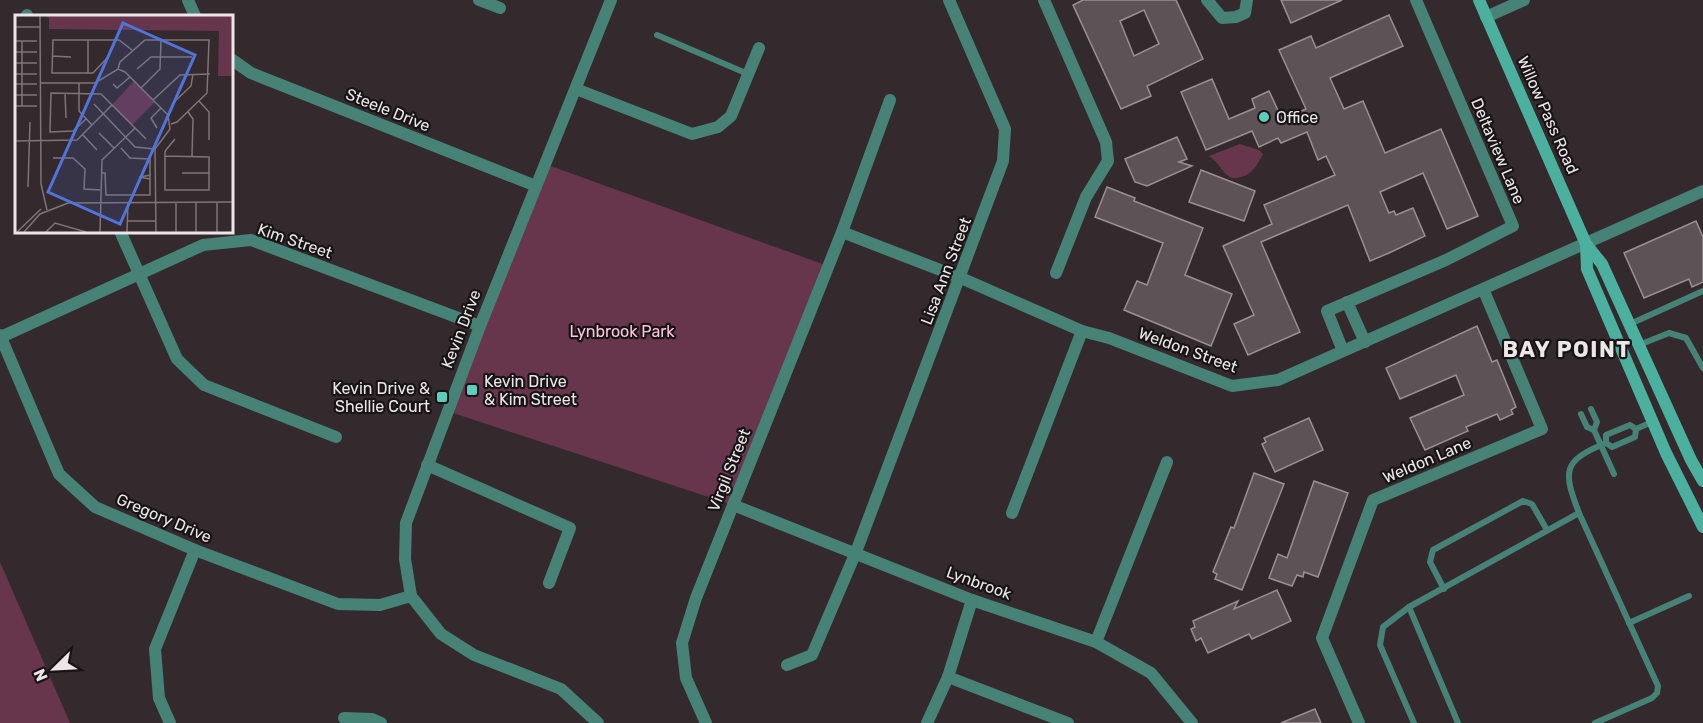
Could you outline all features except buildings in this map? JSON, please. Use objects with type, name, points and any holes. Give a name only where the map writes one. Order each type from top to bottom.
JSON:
[{"type":"main road","name":"Willow Pass Road","points":[[1479,0],[1586,244],[1602,264],[1702,478]]},
{"type":"main road","name":"Willow Pass Road","points":[[1586,244],[1587,269],[1652,422],[1703,527]]},
{"type":"street","points":[[188,0],[195,15]]},
{"type":"street","points":[[479,0],[500,8]]},
{"type":"street","name":"Kevin Drive","points":[[598,723],[561,689],[474,655],[441,634],[411,596],[405,560],[406,523],[427,465],[480,326],[611,0]]},
{"type":"street","name":"Lisa Ann Street","points":[[787,665],[812,655],[856,552],[961,278],[1003,161],[1005,129],[949,0]]},
{"type":"street","points":[[1044,0],[1106,142],[1108,161],[1086,197],[1056,273]]},
{"type":"street","points":[[1207,0],[1222,18],[1236,17],[1245,13],[1247,0]]},
{"type":"street","name":"Deltaview Lane","points":[[1343,351],[1327,311],[1446,260],[1513,226],[1416,0]]},
{"type":"street","points":[[1486,16],[1524,0]]},
{"type":"street","points":[[576,89],[692,135],[718,127],[731,116],[759,48]]},
{"type":"street","name":"Steele Drive","points":[[232,60],[250,73],[536,186]]},
{"type":"street","name":"Virgil Street","points":[[706,723],[686,678],[682,643],[696,597],[842,232],[890,100]]},
{"type":"street","name":"Weldon Street","points":[[842,232],[961,278],[1082,331],[1109,338],[1232,386],[1278,380],[1484,291],[1703,191]]},
{"type":"street","points":[[120,232],[177,359],[204,385],[336,437]]},
{"type":"street","name":"Kim Street","points":[[1,336],[202,245],[251,240],[480,326]]},
{"type":"street","name":"Weldon Lane","points":[[1359,723],[1322,638],[1373,500],[1542,429],[1484,291]]},
{"type":"street","points":[[1347,302],[1365,342]]},
{"type":"street","points":[[1012,513],[1082,331]]},
{"type":"street","name":"Gregory Drive","points":[[1,336],[59,474],[95,507],[195,550],[338,604],[380,605],[411,596]]},
{"type":"street","points":[[1096,642],[1167,462]]},
{"type":"street","points":[[427,465],[570,528],[549,583]]},
{"type":"street","name":"Lynbrook","points":[[733,505],[972,600],[1096,642],[1151,674],[1192,723]]},
{"type":"street","points":[[170,723],[159,698],[155,649],[195,550]]},
{"type":"street","points":[[927,723],[948,677],[972,600]]},
{"type":"street","points":[[948,677],[1068,723]]},
{"type":"street","points":[[344,718],[372,719],[381,723]]},
{"type":"lane","points":[[657,35],[749,74]]},
{"type":"lane","points":[[1629,324],[1703,291]]},
{"type":"lane","points":[[1639,345],[1669,333],[1686,338],[1703,368]]},
{"type":"lane","points":[[1591,409],[1597,422],[1594,430]]},
{"type":"lane","points":[[1581,414],[1587,427],[1594,430],[1604,444],[1614,474]]},
{"type":"lane","points":[[1636,429],[1652,422]]},
{"type":"lane","points":[[1604,444],[1606,435],[1630,425],[1636,429]]},
{"type":"lane","points":[[1595,723],[1657,693],[1655,677],[1579,513],[1570,489],[1568,471],[1574,460],[1604,444],[1612,447],[1635,436],[1636,429]]},
{"type":"lane","points":[[1444,589],[1430,562],[1433,550],[1523,501],[1532,504],[1547,530]]},
{"type":"lane","points":[[1414,723],[1380,645],[1383,627],[1409,607],[1579,513]]},
{"type":"lane","points":[[1629,623],[1689,596]]},
{"type":"lane","points":[[1409,607],[1458,723]]},
{"type":"green space","points":[[1240,144],[1259,150],[1263,154],[1258,164],[1247,175],[1231,178],[1209,156]]},
{"type":"green space","name":"Lynbrook Park","points":[[545,164],[828,266],[733,505],[447,411]]},
{"type":"green space","points":[[0,562],[70,723],[0,723]]},
{"type":"place","name":"Office","points":[[1264,117]]},
{"type":"place","name":"Kevin Drive & Kim Street","points":[[472,390]]},
{"type":"place","name":"Kevin Drive & Shellie Court","points":[[442,397]]},
{"type":"district","name":"BAY POINT","points":[[1567,349]]}]
